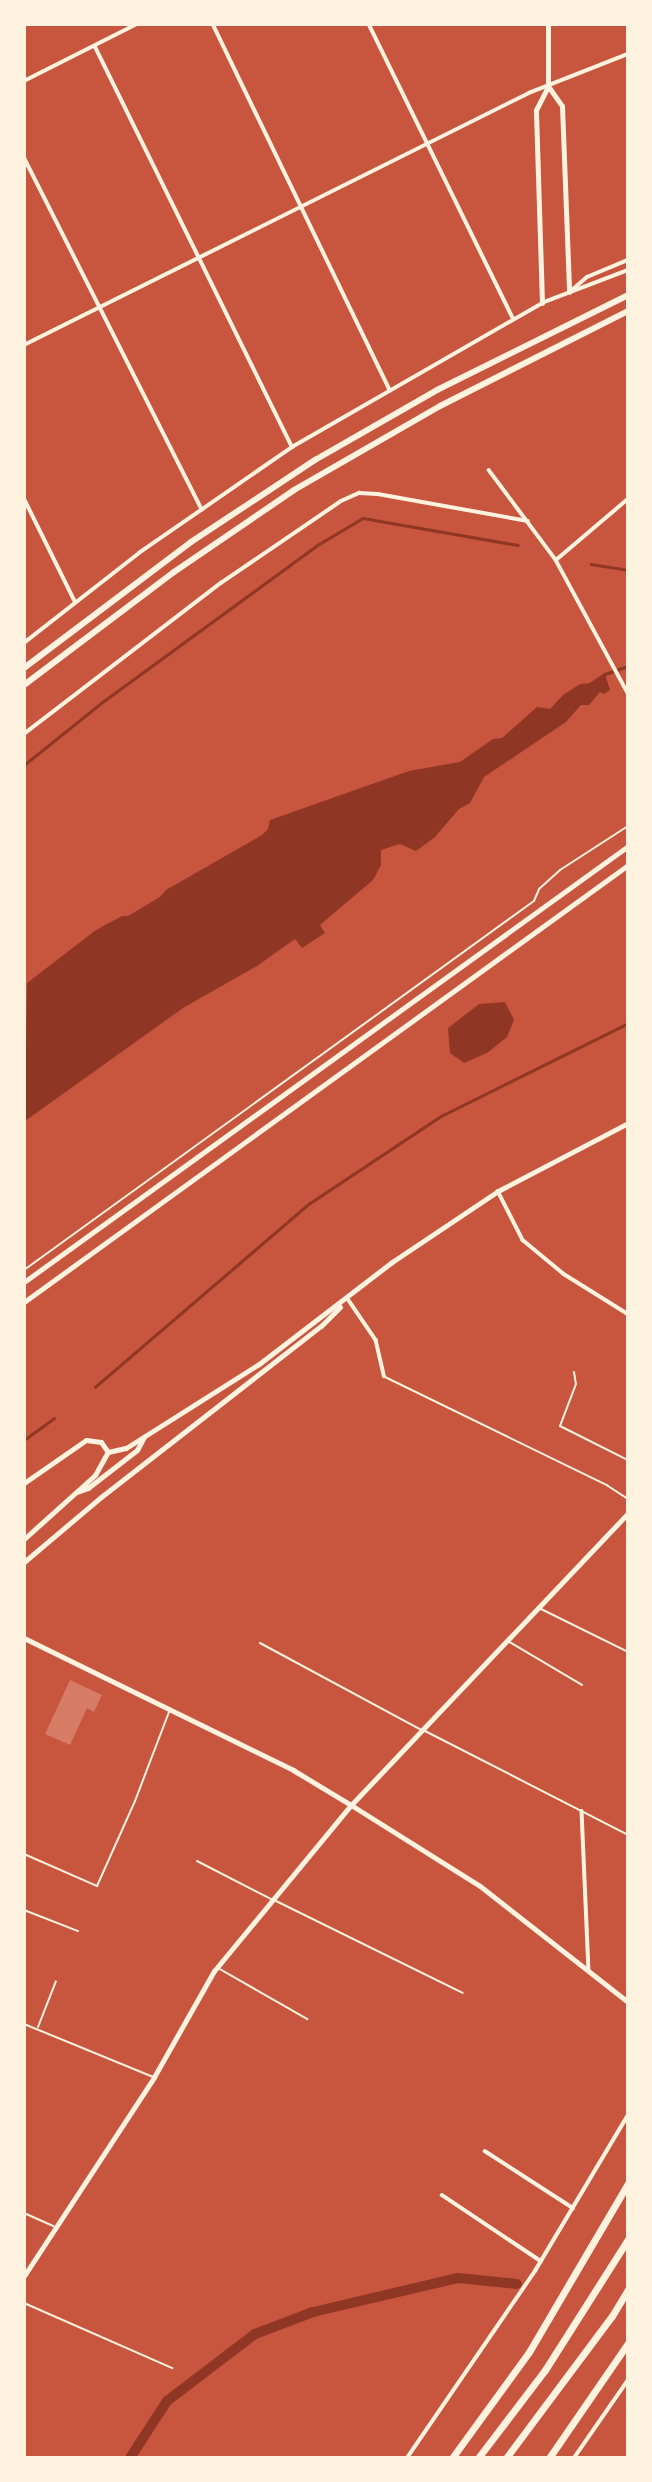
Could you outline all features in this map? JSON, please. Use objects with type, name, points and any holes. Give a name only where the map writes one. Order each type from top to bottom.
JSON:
[{"type":"highway","points":[[24,668],[191,542],[315,460],[437,390],[628,295]]},
{"type":"highway","points":[[24,685],[174,572],[294,490],[440,406],[628,312]]},
{"type":"highway","points":[[452,2458],[529,2352],[628,2183]]},
{"type":"highway","points":[[478,2458],[545,2370],[628,2239]]},
{"type":"highway","points":[[506,2458],[612,2316],[628,2289]]},
{"type":"highway","points":[[549,2458],[628,2343]]},
{"type":"street","points":[[24,80],[137,24]]},
{"type":"street","points":[[213,24],[390,390]]},
{"type":"street","points":[[369,24],[513,318]]},
{"type":"street","points":[[542,303],[536,110],[548,86],[548,24]]},
{"type":"street","points":[[95,46],[292,447]]},
{"type":"street","points":[[24,345],[548,86],[628,54]]},
{"type":"street","points":[[548,86],[562,106],[569,292]]},
{"type":"street","points":[[24,157],[202,510]]},
{"type":"street","points":[[569,292],[587,277],[628,260]]},
{"type":"street","points":[[24,643],[75,601],[292,447],[513,318],[542,303],[628,270]]},
{"type":"street","points":[[489,470],[556,560],[628,693]]},
{"type":"street","points":[[24,734],[221,583],[341,501],[359,493],[378,494],[528,521]]},
{"type":"street","points":[[24,498],[75,601]]},
{"type":"street","points":[[556,560],[628,499]]},
{"type":"street","points":[[24,1282],[628,846]]},
{"type":"street","points":[[24,1302],[628,865]]},
{"type":"street","points":[[24,1539],[95,1475],[108,1452],[126,1448],[259,1364],[348,1299],[392,1262],[498,1191],[628,1124]]},
{"type":"street","points":[[498,1191],[523,1240],[564,1274],[628,1314]]},
{"type":"street","points":[[348,1299],[376,1340],[384,1376]]},
{"type":"street","points":[[24,1562],[101,1497],[321,1326],[348,1299]]},
{"type":"street","points":[[74,1493],[88,1488],[137,1450],[146,1433]]},
{"type":"street","points":[[24,1483],[86,1440],[101,1442],[108,1452]]},
{"type":"street","points":[[24,2276],[154,2077],[217,1968],[351,1805],[628,1513]]},
{"type":"street","points":[[24,1638],[293,1770],[480,1886],[628,2002]]},
{"type":"street","points":[[582,1811],[589,1971]]},
{"type":"street","points":[[407,2458],[535,2272],[628,2115]]},
{"type":"street","points":[[485,2151],[573,2208]]},
{"type":"street","points":[[442,2195],[541,2261]]},
{"type":"street","points":[[574,2458],[628,2380]]},
{"type":"lane","points":[[574,1372],[576,1384],[560,1426],[628,1460]]},
{"type":"lane","points":[[384,1376],[608,1486],[628,1499]]},
{"type":"lane","points":[[538,1607],[628,1652]]},
{"type":"lane","points":[[507,1640],[582,1685]]},
{"type":"lane","points":[[260,1643],[422,1730],[628,1835]]},
{"type":"lane","points":[[24,1854],[97,1886],[135,1801],[170,1708]]},
{"type":"lane","points":[[197,1861],[463,1993]]},
{"type":"lane","points":[[24,1910],[78,1931]]},
{"type":"lane","points":[[217,1968],[306,2019]]},
{"type":"lane","points":[[38,2028],[57,1981]]},
{"type":"lane","points":[[24,2024],[154,2077]]},
{"type":"lane","points":[[24,2213],[57,2228]]},
{"type":"lane","points":[[24,2303],[172,2368]]},
{"type":"path","points":[[24,1270],[534,901],[539,889],[560,870],[628,826]]},
{"type":"shaded area","points":[[605,674],[610,690],[604,694],[600,692],[589,705],[581,705],[566,722],[484,777],[470,803],[459,809],[435,837],[416,851],[400,844],[381,850],[381,865],[373,880],[320,925],[325,933],[302,948],[295,939],[257,966],[183,1008],[25,1121],[27,983],[96,930],[122,916],[128,916],[160,897],[166,890],[262,835],[268,829],[270,820],[409,771],[460,762],[493,739],[502,738],[537,707],[550,709],[563,695],[580,684],[594,683]]},
{"type":"shaded area","points":[[505,1002],[514,1020],[507,1037],[487,1053],[464,1063],[450,1053],[448,1028],[479,1004]]},
{"type":"building","points":[[70,1680],[102,1695],[94,1712],[87,1708],[70,1745],[45,1734]]},
{"type":"waterway","points":[[24,765],[101,703],[319,544],[363,518],[518,545]]},
{"type":"waterway","points":[[591,564],[628,570]]},
{"type":"waterway","points":[[588,685],[605,674],[628,666]]},
{"type":"waterway","points":[[95,1387],[310,1203],[441,1116],[628,1023]]},
{"type":"waterway","points":[[24,1440],[54,1418]]},
{"type":"waterway","points":[[130,2458],[167,2401],[255,2334],[313,2312],[458,2278],[517,2284]]}]
